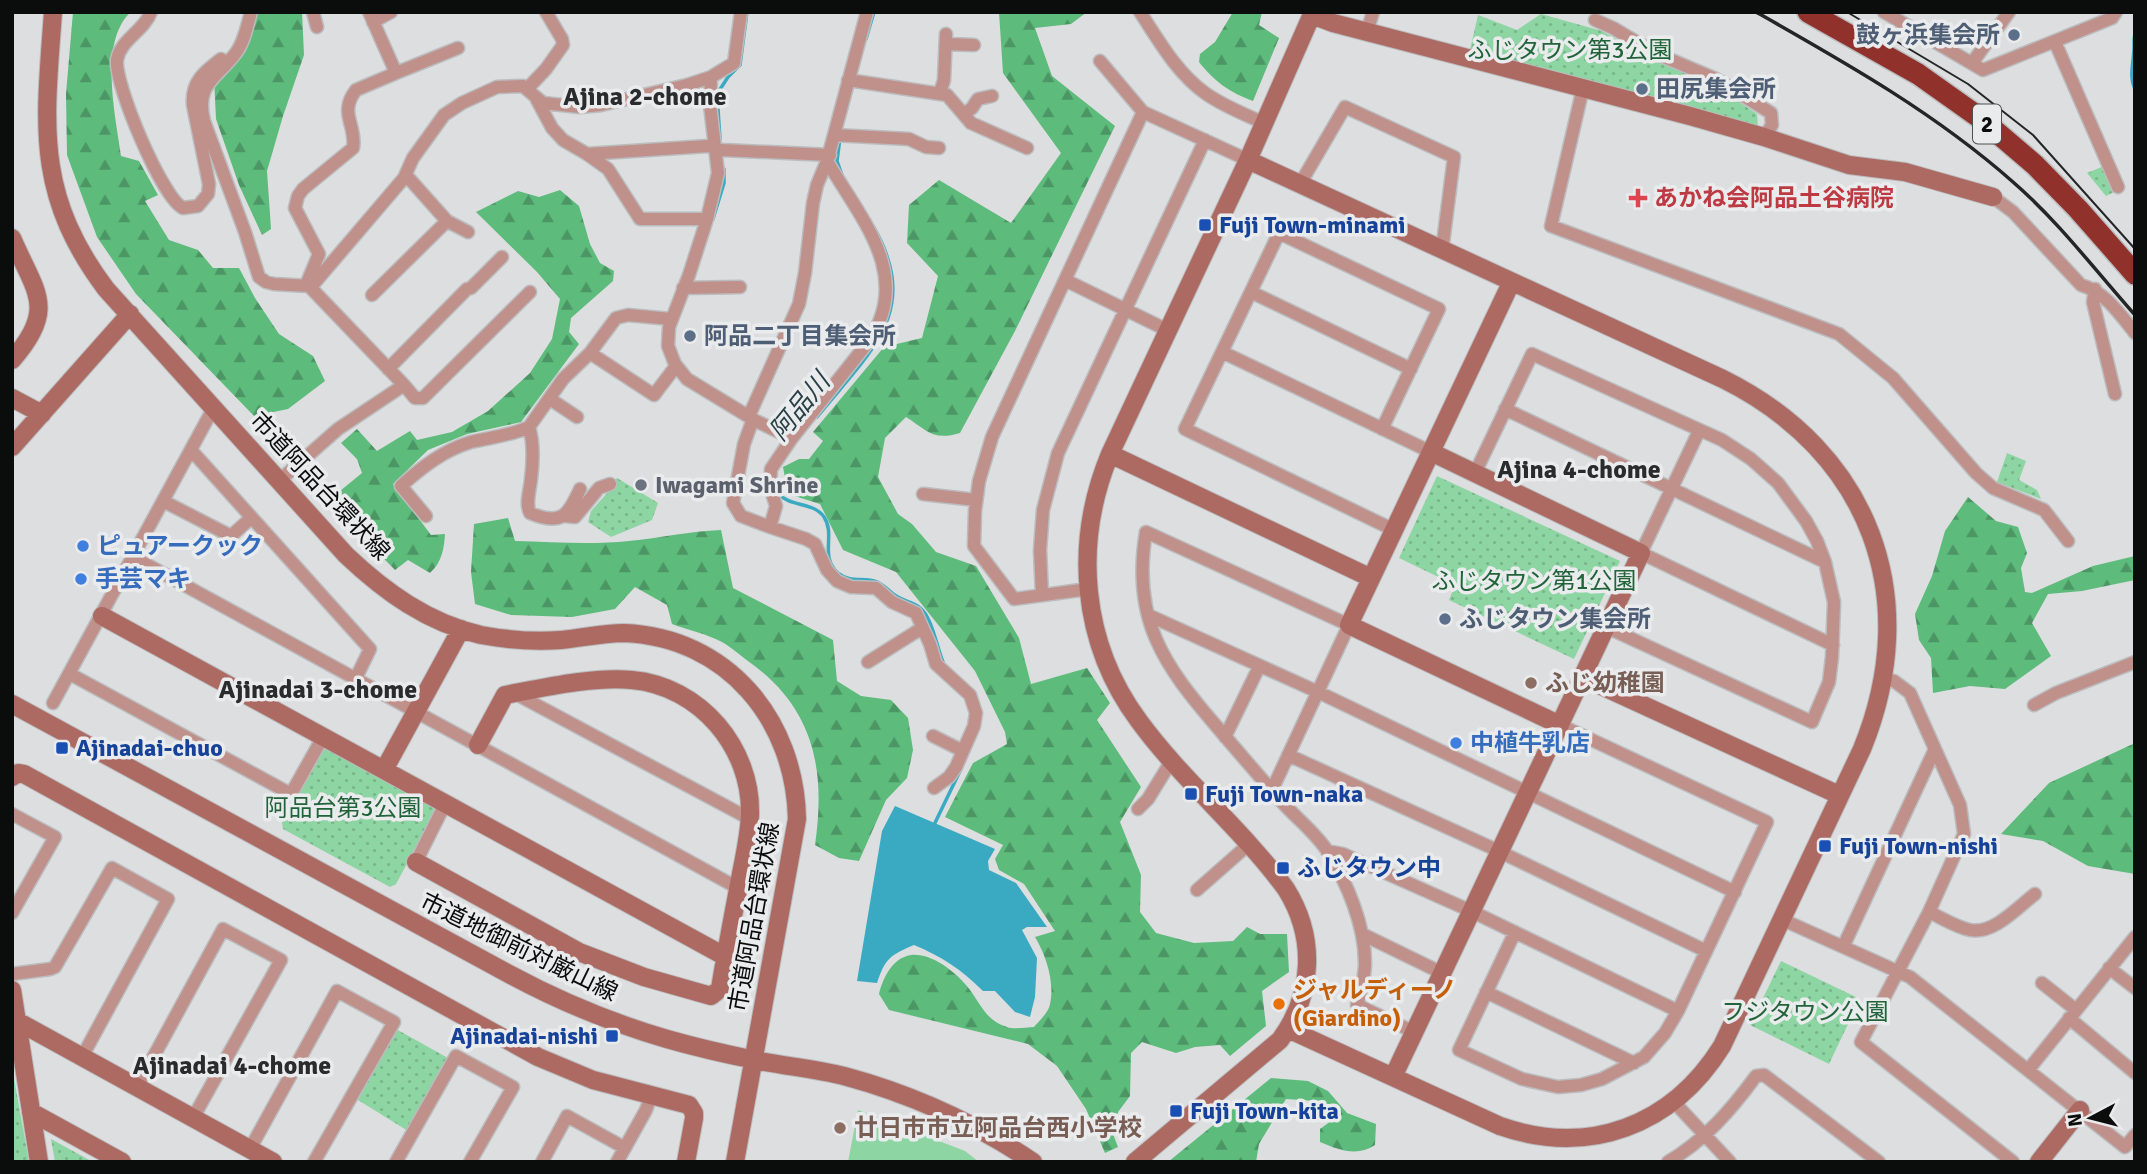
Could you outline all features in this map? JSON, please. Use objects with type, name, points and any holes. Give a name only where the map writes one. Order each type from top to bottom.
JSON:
[{"type":"highway","name":"2","points":[[1808,12],[1918,74],[1980,118],[2035,164],[2135,274]]},
{"type":"street","name":"市道阿品台環状線","points":[[53,12],[46,118],[47,148],[61,209],[80,251],[107,289],[346,555],[368,575],[416,610],[461,629],[528,641],[624,633],[675,643],[707,657],[729,672],[749,690],[770,718],[791,766],[797,819],[735,1162]]},
{"type":"street","points":[[151,12],[145,25],[120,50],[117,69],[147,156],[170,198],[183,208],[193,208],[203,203],[209,189],[193,105],[195,86],[206,71],[242,41]]},
{"type":"street","points":[[251,12],[235,55],[206,86],[202,104],[204,121],[259,277],[274,284],[308,286],[415,398],[421,399],[530,292]]},
{"type":"street","points":[[313,12],[317,27]]},
{"type":"street","points":[[391,12],[371,17],[396,73]]},
{"type":"street","points":[[527,89],[547,69],[563,45],[562,38],[546,12]]},
{"type":"street","points":[[537,100],[548,105],[590,107],[711,77],[734,63],[741,12]]},
{"type":"street","points":[[867,12],[852,81],[829,158],[817,185],[799,304],[751,418],[733,503],[741,516],[810,541],[818,548],[827,570],[837,581],[851,587],[876,589],[892,602],[916,613],[937,667],[970,695],[975,706],[976,720],[963,751],[949,777],[934,788]]},
{"type":"street","points":[[1140,12],[1172,60],[1193,83],[1218,102],[1264,123]]},
{"type":"street","points":[[1367,32],[1373,12]]},
{"type":"street","points":[[1972,64],[2009,12]]},
{"type":"street","points":[[1892,14],[1983,70],[2112,18],[2116,12]]},
{"type":"street","points":[[1135,1162],[1275,1046],[1300,1005],[1308,957],[1305,933],[1290,896],[1138,720],[1116,686],[1095,630],[1088,589],[1087,551],[1090,521],[1096,492],[1110,454],[1248,159],[1312,14],[1367,32],[1764,137],[1849,165],[1905,172],[1993,197],[2013,212],[2081,285],[2095,289],[2135,332]]},
{"type":"street","points":[[1595,20],[1656,53],[1716,79],[1771,113],[1772,125],[1764,137]]},
{"type":"street","points":[[940,93],[944,80],[946,39],[974,46]]},
{"type":"street","points":[[2055,42],[2118,187]]},
{"type":"street","points":[[308,286],[319,254],[295,208],[303,189],[353,148],[354,140],[347,107],[350,97],[356,90],[458,48]]},
{"type":"street","points":[[1100,61],[1143,112],[1749,392],[1774,408],[1817,447],[1852,494],[1875,548],[1887,606],[1888,635],[1884,679],[1873,722],[1722,1046],[1701,1077],[1674,1102],[1626,1128],[1590,1137],[1535,1136],[1500,1126],[1288,1028]]},
{"type":"street","points":[[711,77],[710,104],[719,149],[718,173],[688,288],[671,319],[668,346],[676,366],[695,384],[751,418],[792,438]]},
{"type":"street","points":[[852,81],[947,95],[971,123],[1027,148]]},
{"type":"street","points":[[308,286],[406,176],[413,158],[452,108],[497,87],[519,85],[527,89],[563,140],[608,169],[640,219],[707,219]]},
{"type":"street","points":[[1583,88],[1551,226],[1839,334],[1893,378],[1976,473],[1993,488],[2044,510],[2068,541]]},
{"type":"street","points":[[964,114],[978,99],[992,96]]},
{"type":"street","points":[[1300,184],[1346,107],[1454,157],[1442,251]]},
{"type":"street","points":[[1088,589],[1014,599],[974,546],[976,500],[992,437],[1143,112]]},
{"type":"street","points":[[834,135],[909,139],[924,146],[939,148]]},
{"type":"street","points":[[1042,595],[1041,530],[1052,472],[1066,435],[1205,140]]},
{"type":"street","points":[[587,154],[708,146],[829,158]]},
{"type":"street","points":[[770,527],[776,506],[770,487],[771,468],[869,341],[880,322],[887,301],[886,272],[882,257],[829,158]]},
{"type":"street","points":[[406,176],[447,222],[468,232]]},
{"type":"street","points":[[372,295],[447,222]]},
{"type":"street","points":[[1382,429],[1439,309],[1279,233],[1185,429],[1394,530]]},
{"type":"street","points":[[12,238],[36,289],[39,308],[32,336],[12,360]]},
{"type":"street","points":[[388,369],[502,257]]},
{"type":"street","points":[[1065,280],[1167,330]]},
{"type":"street","points":[[1272,790],[1511,283]]},
{"type":"street","points":[[688,288],[740,288]]},
{"type":"street","points":[[2095,289],[2093,302],[2115,394]]},
{"type":"street","points":[[1251,292],[1410,369]]},
{"type":"street","points":[[12,447],[130,314]]},
{"type":"street","points":[[426,516],[401,486],[422,466],[467,444],[500,438],[529,427],[564,377],[590,353],[612,322],[622,315],[671,319]]},
{"type":"street","points":[[1222,352],[1833,645]]},
{"type":"street","points":[[590,353],[654,395],[676,366]]},
{"type":"street","points":[[1475,473],[1532,354],[1722,440],[1751,459],[1778,483],[1817,541],[1834,602],[1829,682],[1812,722],[1606,627]]},
{"type":"street","points":[[280,480],[341,426],[404,386]]},
{"type":"street","points":[[12,398],[42,414]]},
{"type":"street","points":[[550,399],[577,417]]},
{"type":"street","points":[[53,703],[214,407]]},
{"type":"street","points":[[1505,409],[1825,562]]},
{"type":"street","points":[[529,427],[532,441],[528,509],[534,515],[550,519],[575,517],[599,488],[610,484]]},
{"type":"street","points":[[1393,1077],[1699,431]]},
{"type":"street","points":[[191,450],[370,649],[356,678]]},
{"type":"street","points":[[1110,454],[1371,578]]},
{"type":"street","points":[[565,516],[572,508],[580,489]]},
{"type":"street","points":[[923,494],[976,500]]},
{"type":"street","points":[[163,501],[231,536],[251,518]]},
{"type":"street","points":[[1414,1032],[1357,1004],[1365,961],[1362,934],[1349,894],[1327,851],[1175,677],[1158,646],[1148,615],[1142,578],[1146,532],[1767,822],[1678,1011],[1653,1048],[1614,1075],[1592,1082],[1558,1087],[1522,1079],[1458,1050],[1515,932]]},
{"type":"street","points":[[133,557],[738,888]]},
{"type":"street","points":[[1148,615],[1318,692],[1734,892]]},
{"type":"street","points":[[102,616],[726,957]]},
{"type":"street","points":[[868,661],[922,628]]},
{"type":"street","points":[[384,770],[461,629]]},
{"type":"street","points":[[2034,705],[2135,663]]},
{"type":"street","points":[[1225,737],[1259,667]]},
{"type":"street","points":[[70,674],[292,794],[323,737]]},
{"type":"street","points":[[1582,677],[1839,795]]},
{"type":"street","points":[[445,804],[416,862],[579,952],[644,977],[711,996],[720,989],[750,820],[747,783],[736,752],[718,724],[700,707],[679,694],[648,682],[616,679],[505,695],[478,745]]},
{"type":"street","points":[[1884,679],[1894,681],[1910,693],[1960,805],[1964,834],[1929,912],[1861,1042],[2013,1162]]},
{"type":"street","points":[[514,693],[750,820]]},
{"type":"street","name":"市道地御前対厳山線","points":[[12,704],[547,994],[605,1019],[646,1032],[754,1060],[820,1071],[890,1090],[968,1124],[1032,1162]]},
{"type":"street","points":[[933,736],[963,751]]},
{"type":"street","points":[[1843,946],[1936,749]]},
{"type":"street","points":[[1288,755],[1500,852],[1706,951]]},
{"type":"street","points":[[1138,809],[1148,799],[1172,761]]},
{"type":"street","points":[[12,777],[18,773],[24,774],[538,1057],[593,1080],[685,1103],[692,1109],[694,1118],[686,1162]]},
{"type":"street","points":[[12,814],[55,837],[12,913]]},
{"type":"street","points":[[1197,890],[1248,845]]},
{"type":"street","points":[[1327,851],[1343,854],[1471,911],[1678,1011]]},
{"type":"street","points":[[12,974],[55,967],[112,868],[168,899],[82,1056]]},
{"type":"street","points":[[1929,912],[1968,930],[1979,931],[1990,928],[2035,894]]},
{"type":"street","points":[[1781,919],[1910,977],[2125,1147],[2135,1135]]},
{"type":"street","points":[[137,1087],[223,929],[281,960],[193,1118]]},
{"type":"street","points":[[1362,934],[1442,973]]},
{"type":"street","points":[[2029,1069],[2135,937]]},
{"type":"street","points":[[2109,968],[2135,988]]},
{"type":"street","points":[[2042,983],[2135,1073]]},
{"type":"street","points":[[12,990],[39,1162]]},
{"type":"street","points":[[250,1149],[337,991],[394,1022],[314,1162]]},
{"type":"street","points":[[1486,992],[1634,1063]]},
{"type":"street","points":[[17,1021],[274,1162]]},
{"type":"street","points":[[396,1162],[456,1056],[513,1087],[471,1162]]},
{"type":"street","points":[[1668,1162],[1706,1135],[1756,1076],[1765,1076],[1878,1162]]},
{"type":"street","points":[[617,1162],[651,1096]]},
{"type":"street","points":[[1674,1102],[1730,1162]]},
{"type":"street","points":[[2039,1162],[2080,1110]]},
{"type":"street","points":[[31,1112],[122,1162]]},
{"type":"street","points":[[542,1162],[567,1116],[625,1148]]},
{"type":"green space","points":[[73,12],[131,12],[121,25],[112,60],[113,101],[121,156],[139,161],[158,195],[145,201],[169,240],[198,250],[213,268],[239,268],[279,334],[313,356],[325,381],[288,409],[254,416],[136,294],[97,237],[67,155],[66,94]]},
{"type":"green space","points":[[258,12],[302,12],[304,55],[267,171],[271,229],[262,235],[239,185],[216,119],[214,78],[244,44]]},
{"type":"green space","points":[[999,12],[1087,12],[1071,24],[1035,28],[1052,76],[1115,126],[1015,331],[960,433],[937,435],[906,417],[885,438],[878,477],[898,514],[912,524],[936,552],[976,566],[1019,638],[1031,684],[1087,668],[1110,703],[1097,720],[1141,787],[1120,822],[1141,875],[1140,912],[1156,933],[1194,943],[1233,941],[1247,927],[1260,934],[1287,934],[1289,972],[1262,991],[1266,1026],[1230,1056],[1220,1045],[1195,1047],[1176,1053],[1142,1042],[1131,1053],[1130,1096],[1118,1112],[1113,1134],[1118,1147],[1105,1153],[1086,1109],[1057,1066],[1028,1044],[889,1010],[879,994],[886,975],[894,964],[904,957],[919,955],[934,960],[955,974],[988,1015],[999,1024],[1013,1028],[1034,1027],[1048,1010],[1051,996],[1048,969],[1035,937],[1055,931],[1024,884],[999,870],[995,859],[1003,845],[945,817],[973,763],[1007,744],[1005,732],[975,671],[896,572],[843,550],[820,504],[788,494],[783,467],[799,459],[809,459],[823,441],[813,432],[884,347],[922,338],[938,276],[907,243],[909,205],[939,180],[1011,223],[1061,153],[1003,73]]},
{"type":"green space","points":[[1233,12],[1262,12],[1259,25],[1279,38],[1253,101],[1223,86],[1199,62],[1200,54],[1215,42]]},
{"type":"green space","name":"ふじタウン第3公園","points":[[1541,14],[1602,31],[1645,56],[1713,85],[1757,114],[1758,128],[1470,50],[1478,15],[1517,30]]},
{"type":"green space","points":[[2104,166],[2114,192],[2106,196],[2087,173]]},
{"type":"green space","points":[[560,190],[579,206],[590,244],[600,263],[614,271],[613,281],[571,318],[569,332],[579,344],[521,422],[467,434],[428,450],[393,484],[431,535],[445,534],[442,555],[430,573],[408,560],[395,570],[320,494],[332,487],[340,491],[362,473],[357,459],[341,443],[357,429],[377,451],[410,431],[417,440],[452,432],[488,411],[530,373],[552,339],[560,299],[537,272],[476,212],[518,191],[539,197]]},
{"type":"green space","points":[[2007,453],[2026,461],[2019,480],[2037,490],[2041,499],[1997,482]]},
{"type":"green space","name":"ふじタウン第1公園","points":[[1437,476],[1620,561],[1574,659],[1449,600],[1455,585],[1399,558]]},
{"type":"green space","points":[[617,478],[658,503],[652,520],[611,537],[588,522],[591,511]]},
{"type":"green space","points":[[1968,497],[1996,521],[2018,527],[2027,553],[2021,568],[2025,592],[2032,593],[2093,566],[2135,556],[2135,580],[2082,591],[2048,594],[2032,623],[2051,656],[2005,689],[1970,686],[1933,693],[1931,658],[1919,640],[1915,614],[1932,576],[1945,531]]},
{"type":"green space","points":[[508,518],[515,541],[615,542],[721,530],[733,588],[833,640],[837,681],[861,696],[891,700],[908,718],[913,750],[907,778],[886,800],[859,861],[839,858],[815,845],[818,817],[816,766],[801,720],[788,699],[770,679],[729,646],[672,624],[667,605],[635,587],[615,609],[572,617],[511,615],[475,604],[471,572],[474,524]]},
{"type":"green space","points":[[2135,743],[2135,874],[2088,866],[2043,841],[2001,834],[2049,783]]},
{"type":"green space","name":"阿品台第3公園","points":[[328,746],[434,805],[436,810],[396,884],[390,887],[283,829],[282,823],[323,748]]},
{"type":"green space","name":"フジタウン公園","points":[[1781,961],[1860,999],[1829,1064],[1750,1025]]},
{"type":"green space","points":[[396,1029],[448,1058],[408,1131],[358,1100]]},
{"type":"green space","points":[[12,1067],[29,1162],[12,1162]]},
{"type":"green space","points":[[1271,1078],[1308,1081],[1328,1091],[1347,1113],[1376,1124],[1375,1145],[1355,1151],[1341,1150],[1320,1142],[1320,1129],[1331,1121],[1315,1101],[1286,1099],[1259,1144],[1256,1162],[1168,1162]]},
{"type":"green space","points":[[858,1110],[965,1151],[979,1162],[848,1162]]},
{"type":"green space","points":[[51,1139],[93,1162],[55,1162]]},
{"type":"water","points":[[2135,29],[2135,93],[2130,73]]},
{"type":"water","points":[[895,806],[995,849],[988,861],[989,870],[1016,883],[1047,927],[1027,927],[1022,930],[1037,958],[1035,997],[1030,1017],[1015,1012],[995,991],[983,991],[951,964],[914,945],[890,959],[877,983],[857,981],[882,831]]},
{"type":"waterway","points":[[720,139],[717,94],[740,65],[747,12]]},
{"type":"waterway","name":"阿品川","points":[[866,39],[874,12]]},
{"type":"waterway","name":"阿品川","points":[[840,138],[837,161],[842,175]]},
{"type":"waterway","points":[[713,219],[724,183],[724,169]]},
{"type":"waterway","name":"阿品川","points":[[817,417],[871,351],[891,307],[893,283],[887,256],[873,226]]},
{"type":"waterway","name":"阿品川","points":[[778,493],[789,501],[814,509],[824,517],[829,531],[829,560],[838,573],[851,579],[877,582],[924,612],[943,662]]},
{"type":"waterway","name":"阿品川","points":[[933,827],[960,771]]},
{"type":"tram line","points":[[1847,12],[1968,84],[2033,135],[2135,249]]},
{"type":"railway","points":[[1756,12],[1889,90],[1983,157],[2045,213],[2135,315]]},
{"type":"place","name":"鼓ヶ浜集会所","points":[[2014,35]]},
{"type":"place","name":"田尻集会所","points":[[1642,89]]},
{"type":"place","name":"あかね会阿品土谷病院","points":[[1638,198]]},
{"type":"place","name":"Fuji Town-minami","points":[[1205,225]]},
{"type":"place","name":"阿品二丁目集会所","points":[[690,336]]},
{"type":"place","name":"Iwagami Shrine","points":[[641,485]]},
{"type":"place","name":"ピュアークック","points":[[83,546]]},
{"type":"place","name":"手芸マキ","points":[[81,579]]},
{"type":"place","name":"ふじタウン集会所","points":[[1445,619]]},
{"type":"place","name":"ふじ幼稚園","points":[[1531,683]]},
{"type":"place","name":"中植牛乳店","points":[[1456,743]]},
{"type":"place","name":"Ajinadai-chuo","points":[[62,748]]},
{"type":"place","name":"Fuji Town-naka","points":[[1191,794]]},
{"type":"place","name":"Fuji Town-nishi","points":[[1825,846]]},
{"type":"place","name":"ふじタウン中","points":[[1283,868]]},
{"type":"place","name":"ジャルディーノ (Giardino)","points":[[1279,1004]]},
{"type":"place","name":"Ajinadai-nishi","points":[[612,1036]]},
{"type":"place","name":"Fuji Town-kita","points":[[1176,1111]]},
{"type":"place","name":"廿日市市立阿品台西小学校","points":[[840,1128]]},
{"type":"district","name":"Ajina 2-chome","points":[[645,97]]},
{"type":"district","name":"Ajina 4-chome","points":[[1579,470]]},
{"type":"district","name":"Ajinadai 3-chome","points":[[318,690]]},
{"type":"district","name":"Ajinadai 4-chome","points":[[232,1066]]}]
